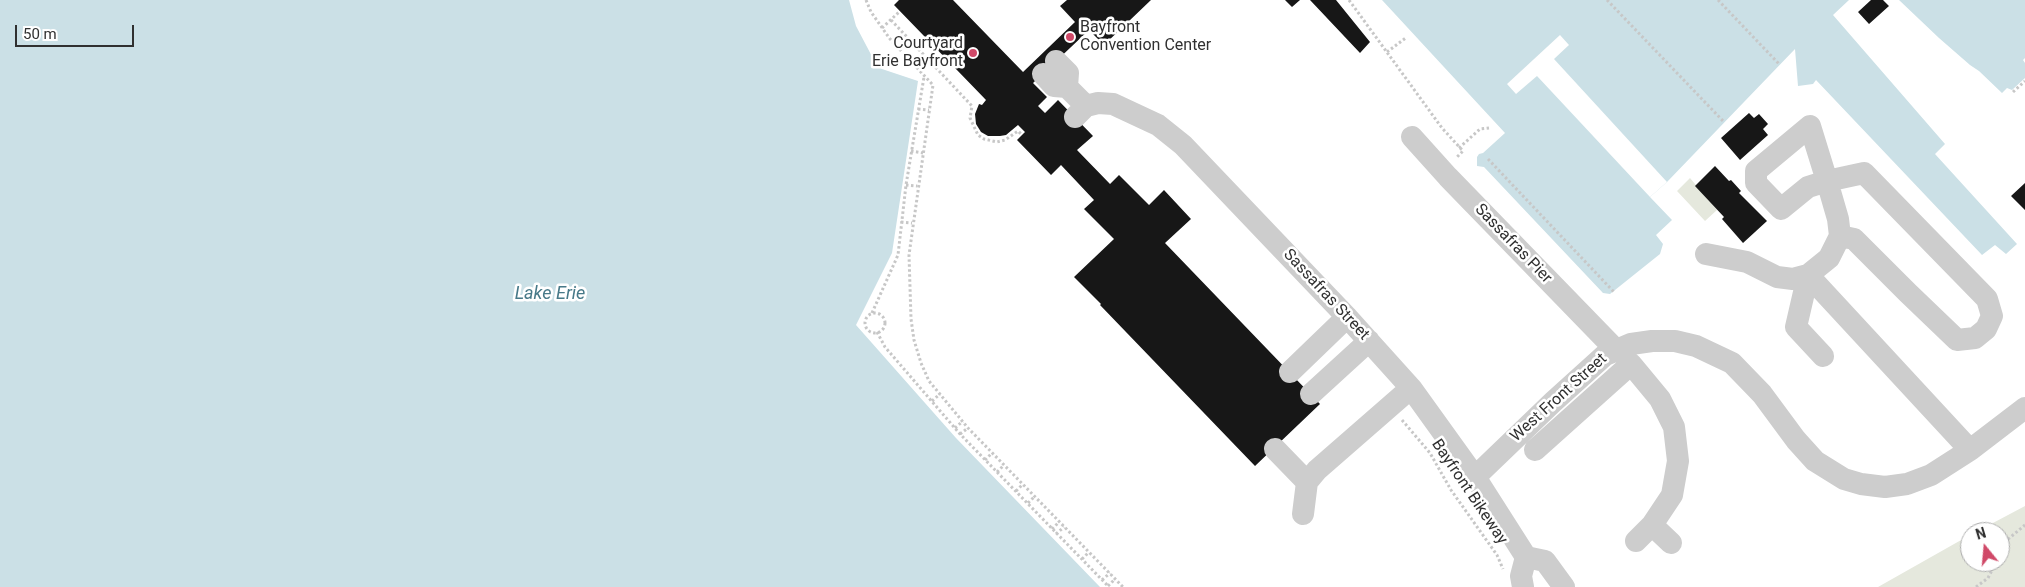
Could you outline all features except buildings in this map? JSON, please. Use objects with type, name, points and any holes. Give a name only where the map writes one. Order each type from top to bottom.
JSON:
[{"type":"street","name":"Sassafras Street","points":[[1050,67],[1054,86],[1068,87],[1081,111],[1098,103],[1112,104],[1158,124],[1174,136],[1369,340],[1411,388],[1475,477],[1526,557]]},
{"type":"street","points":[[1706,254],[1747,262],[1777,276],[1793,279],[1808,275],[1829,258],[1840,236],[1838,219],[1827,181],[1810,126],[1756,171],[1756,184],[1781,209],[1808,187],[1827,181],[1864,173],[1987,299],[1992,316],[1986,328],[1975,338],[1958,340],[1908,294],[1854,239],[1840,236]]},
{"type":"street","name":"Sassafras Pier","points":[[1412,137],[1448,177],[1615,349]]},
{"type":"street","points":[[1808,275],[1796,327],[1823,356]]},
{"type":"street","points":[[1808,275],[1970,450]]},
{"type":"street","points":[[1290,372],[1347,317]]},
{"type":"street","points":[[1311,394],[1369,340]]},
{"type":"street","name":"West Front Street","points":[[1475,477],[1595,362],[1615,349],[1631,344],[1652,341],[1674,341],[1696,346],[1732,363],[1749,380],[1815,461],[1844,479],[1861,484],[1885,487],[1907,484],[1932,475],[1970,450],[2025,408]]},
{"type":"street","points":[[1536,450],[1631,364],[1660,399],[1674,427],[1678,461],[1672,495],[1652,525],[1636,541]]},
{"type":"street","points":[[1303,514],[1307,482],[1317,470],[1411,388]]},
{"type":"street","points":[[1275,450],[1307,482]]},
{"type":"street","points":[[1652,525],[1671,543]]},
{"type":"street","points":[[1514,582],[1521,576],[1526,557],[1545,561],[1564,587]]},
{"type":"path","points":[[866,0],[890,39],[933,85],[913,223],[909,275],[909,302],[914,340],[921,363],[929,381],[968,428],[1123,587]]},
{"type":"path","points":[[1349,0],[1442,128],[1463,151],[1454,160]]},
{"type":"path","points":[[1608,0],[1724,122]]},
{"type":"path","points":[[1718,0],[1780,65]]},
{"type":"path","points":[[882,28],[899,12]]},
{"type":"path","points":[[891,20],[972,106],[970,118],[978,135],[984,139],[997,142],[1005,140],[1018,131],[1022,135]]},
{"type":"path","points":[[1388,52],[1407,37]]},
{"type":"path","points":[[872,313],[880,315],[885,322],[881,330],[877,332],[866,328],[866,319],[872,313],[878,296],[896,260],[902,227],[900,222],[924,76]]},
{"type":"path","points":[[2013,92],[2025,81]]},
{"type":"path","points":[[918,109],[930,110]]},
{"type":"path","points":[[1459,148],[1480,130],[1489,128]]},
{"type":"path","points":[[911,151],[923,153]]},
{"type":"path","points":[[1488,159],[1614,292]]},
{"type":"path","points":[[906,185],[918,186]]},
{"type":"path","points":[[900,222],[913,223]]},
{"type":"path","points":[[877,332],[885,347],[960,434],[1056,534],[1108,587],[1115,579]]},
{"type":"path","points":[[932,401],[940,394]]},
{"type":"path","name":"Bayfront Bikeway","points":[[1400,418],[1438,465],[1451,490],[1514,582]]},
{"type":"path","points":[[955,428],[963,421]]},
{"type":"path","points":[[960,434],[968,428]]},
{"type":"path","points":[[985,460],[992,453]]},
{"type":"path","points":[[997,472],[1004,465]]},
{"type":"path","points":[[1016,491],[1023,484]]},
{"type":"path","points":[[1028,504],[1035,496]]},
{"type":"path","points":[[1052,529],[1059,522]]},
{"type":"path","points":[[2010,538],[2025,525]]},
{"type":"path","points":[[1056,534],[1064,527]]},
{"type":"path","points":[[1082,559],[1089,552]]},
{"type":"path","points":[[1976,587],[1988,578],[1991,572]]},
{"type":"path","points":[[1102,580],[1110,573]]},
{"type":"shaded area","points":[[1690,178],[1717,210],[1705,221],[1677,191]]},
{"type":"shaded area","points":[[2025,506],[2025,587],[1878,587],[1960,541],[1960,572],[2010,572],[2010,522],[1995,522]]},
{"type":"water","name":"Lake Erie","points":[[0,0],[849,0],[856,26],[876,64],[882,69],[918,81],[892,253],[856,325],[956,438],[1100,587],[0,587]]},
{"type":"water","points":[[1382,0],[1849,0],[1833,15],[1945,144],[1935,154],[2017,244],[2006,254],[1995,245],[1982,255],[1816,80],[1813,84],[1798,86],[1795,49],[1667,182],[1650,197],[1672,220],[1656,235],[1663,244],[1660,254],[1610,294],[1603,293],[1484,167],[1477,166],[1479,154],[1483,153],[1505,133]]},
{"type":"water","points":[[1899,0],[2025,0],[2025,58],[2023,60],[2025,63],[2025,78],[2012,90],[2007,88],[2002,93]]},
{"type":"pier","points":[[1560,35],[1569,45],[1554,59],[1667,182],[1650,197],[1537,76],[1516,94],[1507,84]]},
{"type":"place","name":"Bayfront Convention Center","points":[[1070,37]]},
{"type":"place","name":"Courtyard Erie Bayfront","points":[[973,53]]}]
